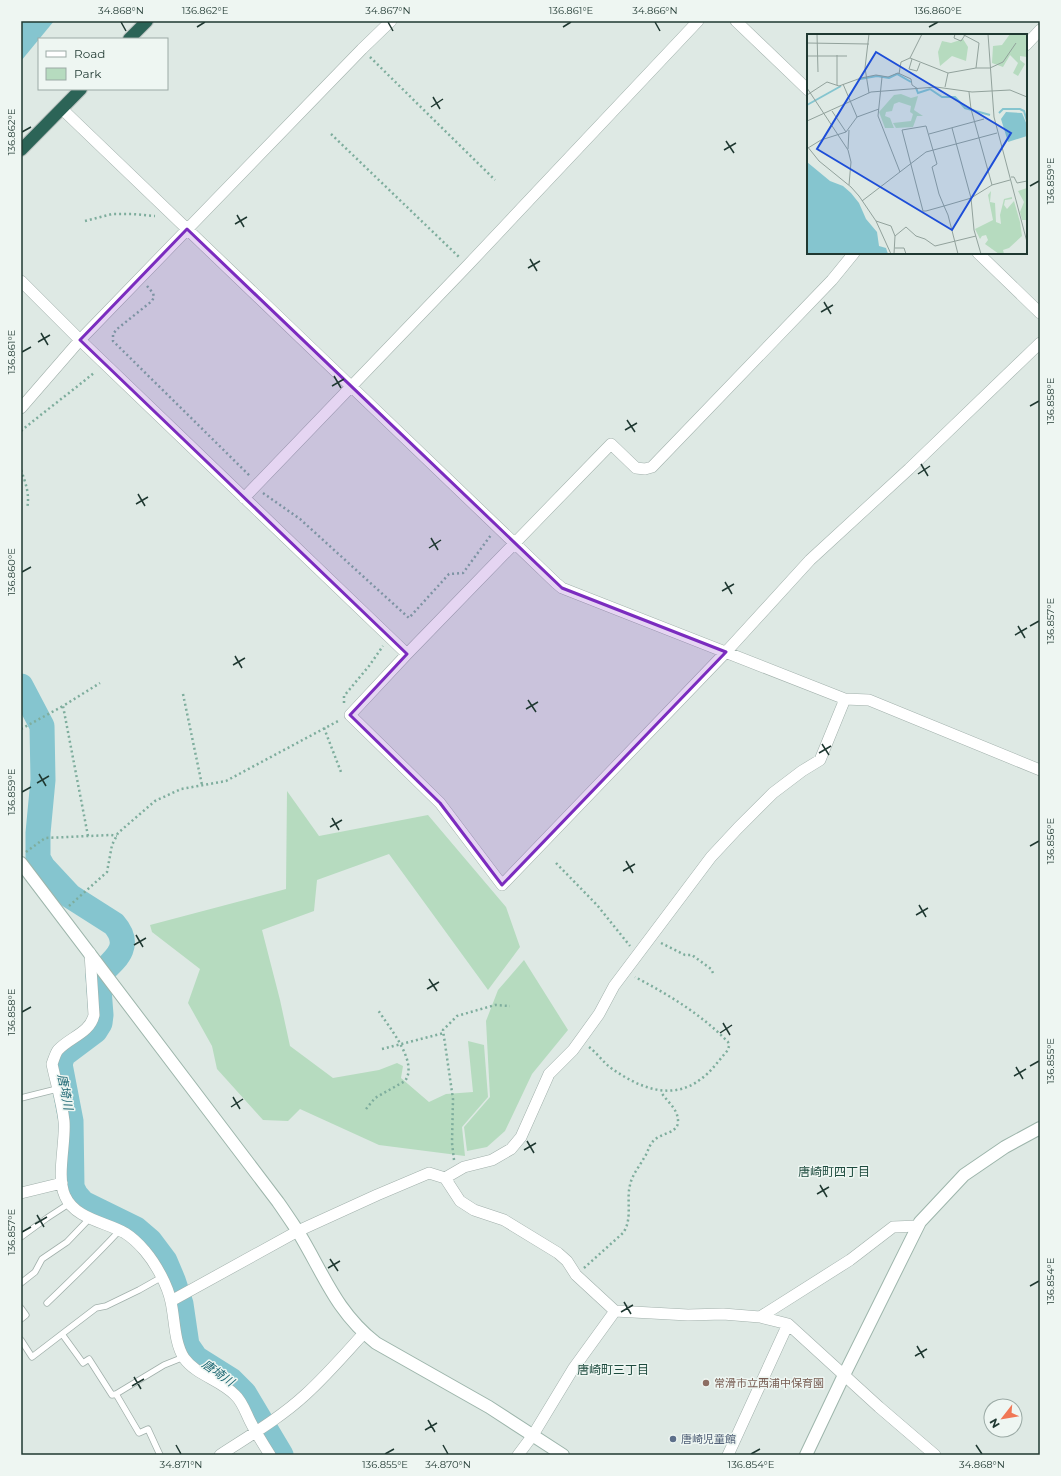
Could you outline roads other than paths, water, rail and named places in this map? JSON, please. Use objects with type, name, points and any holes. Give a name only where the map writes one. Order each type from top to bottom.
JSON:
[{"type":"highway","points":[[130,38],[147,21]]},
{"type":"highway","points":[[21,150],[80,90]]},
{"type":"street","points":[[21,408],[80,340],[140,277],[391,21]]},
{"type":"street","points":[[244,498],[468,265],[698,21]]},
{"type":"street","points":[[736,21],[807,89]]},
{"type":"street","points":[[1027,44],[1040,30]]},
{"type":"street","points":[[62,109],[514,543],[548,578],[562,588],[845,699],[868,700],[1040,770]]},
{"type":"street","points":[[853,254],[832,280],[652,467],[645,469],[636,468],[611,444],[350,714],[440,803],[502,885],[726,652],[810,560],[909,469],[1040,343]]},
{"type":"street","points":[[979,254],[1040,313]]},
{"type":"street","points":[[21,281],[80,340],[407,654]]},
{"type":"street","points":[[444,1178],[464,1167],[492,1160],[511,1150],[521,1137],[549,1074],[573,1050],[599,1014],[614,986],[624,972],[711,857],[773,793],[802,771],[820,760],[845,699]]},
{"type":"street","points":[[22,863],[278,1202],[298,1231],[333,1295],[364,1333],[376,1343],[489,1406],[563,1455]]},
{"type":"street","points":[[91,954],[94,1015],[92,1022],[87,1028],[59,1050],[54,1056],[52,1064],[64,1121],[62,1183],[65,1196],[80,1213],[119,1230],[136,1242],[147,1253],[162,1277],[172,1301],[177,1340],[184,1356],[189,1364],[225,1386],[236,1396],[261,1428],[270,1455]]},
{"type":"street","points":[[806,1455],[918,1226],[964,1175],[1005,1147],[1040,1128]]},
{"type":"street","points":[[172,1301],[298,1231],[429,1173],[444,1178],[460,1202],[474,1210],[504,1220],[558,1253],[567,1261],[576,1275],[615,1311],[688,1315],[723,1314],[760,1317],[788,1324],[879,1407],[935,1455]]},
{"type":"street","points":[[21,1193],[62,1183]]},
{"type":"street","points":[[760,1317],[850,1260],[893,1227],[918,1226]]},
{"type":"street","points":[[518,1455],[533,1435],[573,1369],[615,1311]]},
{"type":"street","points":[[728,1455],[788,1324]]},
{"type":"street","points":[[220,1455],[261,1428],[304,1396],[330,1371],[364,1333]]},
{"type":"lane","points":[[21,1098],[57,1089]]},
{"type":"lane","points":[[21,1237],[46,1218],[70,1203]]},
{"type":"lane","points":[[21,1283],[35,1272],[42,1259],[67,1242],[90,1218]]},
{"type":"lane","points":[[47,1303],[83,1266],[99,1252],[119,1230]]},
{"type":"lane","points":[[21,1340],[32,1357],[96,1308],[106,1306],[162,1277]]},
{"type":"lane","points":[[21,1308],[26,1315],[21,1320]]},
{"type":"lane","points":[[62,1334],[83,1363],[89,1359],[112,1395],[164,1365],[184,1356]]},
{"type":"lane","points":[[116,1394],[139,1433],[148,1429],[160,1455]]},
{"type":"water","points":[[21,21],[54,21],[40,38],[38,38],[38,40],[21,61]]},
{"type":"waterway","name":"唐埼川","points":[[21,686],[42,726],[43,780],[38,833],[38,858],[43,867],[70,896],[114,924],[120,932],[122,940],[120,953],[98,976],[101,1015],[100,1023],[95,1031],[63,1055],[60,1064],[71,1121],[72,1187],[76,1195],[83,1203],[136,1229],[150,1241],[165,1261],[173,1280],[181,1304],[187,1345],[196,1358],[231,1380],[244,1393],[281,1455]]},
{"type":"place","name":"常滑市立西浦中保育園","points":[[706,1383]]},
{"type":"place","name":"唐崎児童館","points":[[673,1439]]},
{"type":"district","name":"唐崎町四丁目","points":[[834,1172]]},
{"type":"district","name":"唐崎町三丁目","points":[[613,1370]]}]
